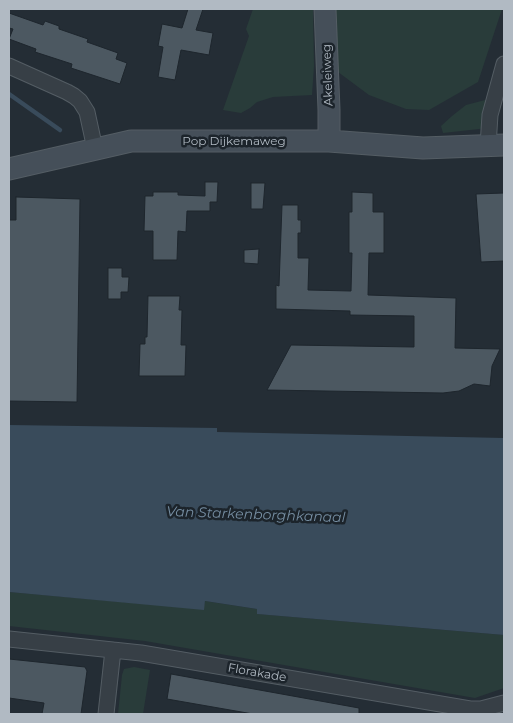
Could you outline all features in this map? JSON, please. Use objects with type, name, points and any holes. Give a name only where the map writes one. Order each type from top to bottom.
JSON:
[{"type":"street","name":"Akeleiweg","points":[[325,9],[329,141]]},
{"type":"street","points":[[496,146],[490,115],[504,64]]},
{"type":"street","points":[[9,66],[67,92],[80,101],[87,112],[96,149]]},
{"type":"street","name":"Pop Dijkemaweg","points":[[9,169],[131,141],[329,141],[423,148],[496,146]]},
{"type":"street","name":"Florakade","points":[[9,639],[141,653],[470,709],[481,709],[504,703]]},
{"type":"street","points":[[106,714],[113,650]]},
{"type":"green space","points":[[253,9],[313,9],[314,66],[312,95],[273,97],[257,102],[241,113],[223,110],[249,36],[246,29]]},
{"type":"green space","points":[[334,9],[502,9],[478,82],[429,110],[406,109],[369,95],[338,72]]},
{"type":"green space","points":[[489,99],[488,128],[443,133],[441,126],[466,105]]},
{"type":"green space","points":[[9,592],[203,609],[205,601],[257,609],[258,614],[504,635],[504,688],[475,698],[145,641],[9,626]]},
{"type":"green space","points":[[134,667],[150,670],[143,714],[118,714],[124,669]]},
{"type":"water","name":"Van Starkenborghkanaal","points":[[9,425],[217,428],[217,432],[504,438],[504,635],[257,614],[257,609],[205,601],[204,610],[9,592]]},
{"type":"building","points":[[188,9],[203,9],[196,30],[213,33],[209,55],[181,50],[175,80],[158,77],[163,47],[158,46],[162,24],[182,28]]},
{"type":"building","points":[[9,13],[43,25],[45,21],[59,26],[59,29],[88,39],[87,42],[118,53],[116,59],[127,63],[120,84],[71,68],[72,64],[35,52],[36,49],[9,39],[13,29],[9,28]]},
{"type":"building","points":[[205,182],[218,182],[217,202],[210,202],[210,211],[187,211],[186,232],[178,231],[177,260],[153,260],[153,231],[144,231],[145,196],[153,196],[153,192],[178,192],[178,195],[205,196]]},
{"type":"building","points":[[251,183],[265,183],[263,209],[251,209]]},
{"type":"building","points":[[352,192],[373,193],[373,212],[384,212],[384,253],[369,253],[368,295],[456,298],[455,348],[500,349],[492,366],[490,386],[474,384],[459,391],[443,393],[267,390],[291,345],[414,347],[414,316],[350,315],[350,311],[276,309],[276,285],[279,286],[282,205],[298,205],[298,220],[301,220],[301,233],[298,233],[298,258],[309,258],[308,290],[351,291],[352,253],[349,253],[349,212],[352,212]]},
{"type":"building","points":[[504,193],[504,261],[481,262],[476,194]]},
{"type":"building","points":[[16,197],[80,199],[77,402],[9,401],[9,220],[16,220]]},
{"type":"building","points":[[259,249],[258,264],[244,263],[244,250]]},
{"type":"building","points":[[108,268],[122,268],[122,277],[129,277],[128,292],[121,292],[121,299],[108,299]]},
{"type":"building","points":[[148,296],[180,296],[179,310],[182,310],[181,345],[186,345],[185,376],[139,376],[140,344],[145,344],[145,337],[147,337]]},
{"type":"building","points":[[9,659],[85,667],[87,671],[81,714],[42,714],[44,703],[9,698]]},
{"type":"building","points":[[171,674],[359,708],[359,714],[253,714],[167,699]]},
{"type":"waterway","points":[[9,94],[60,130]]}]
